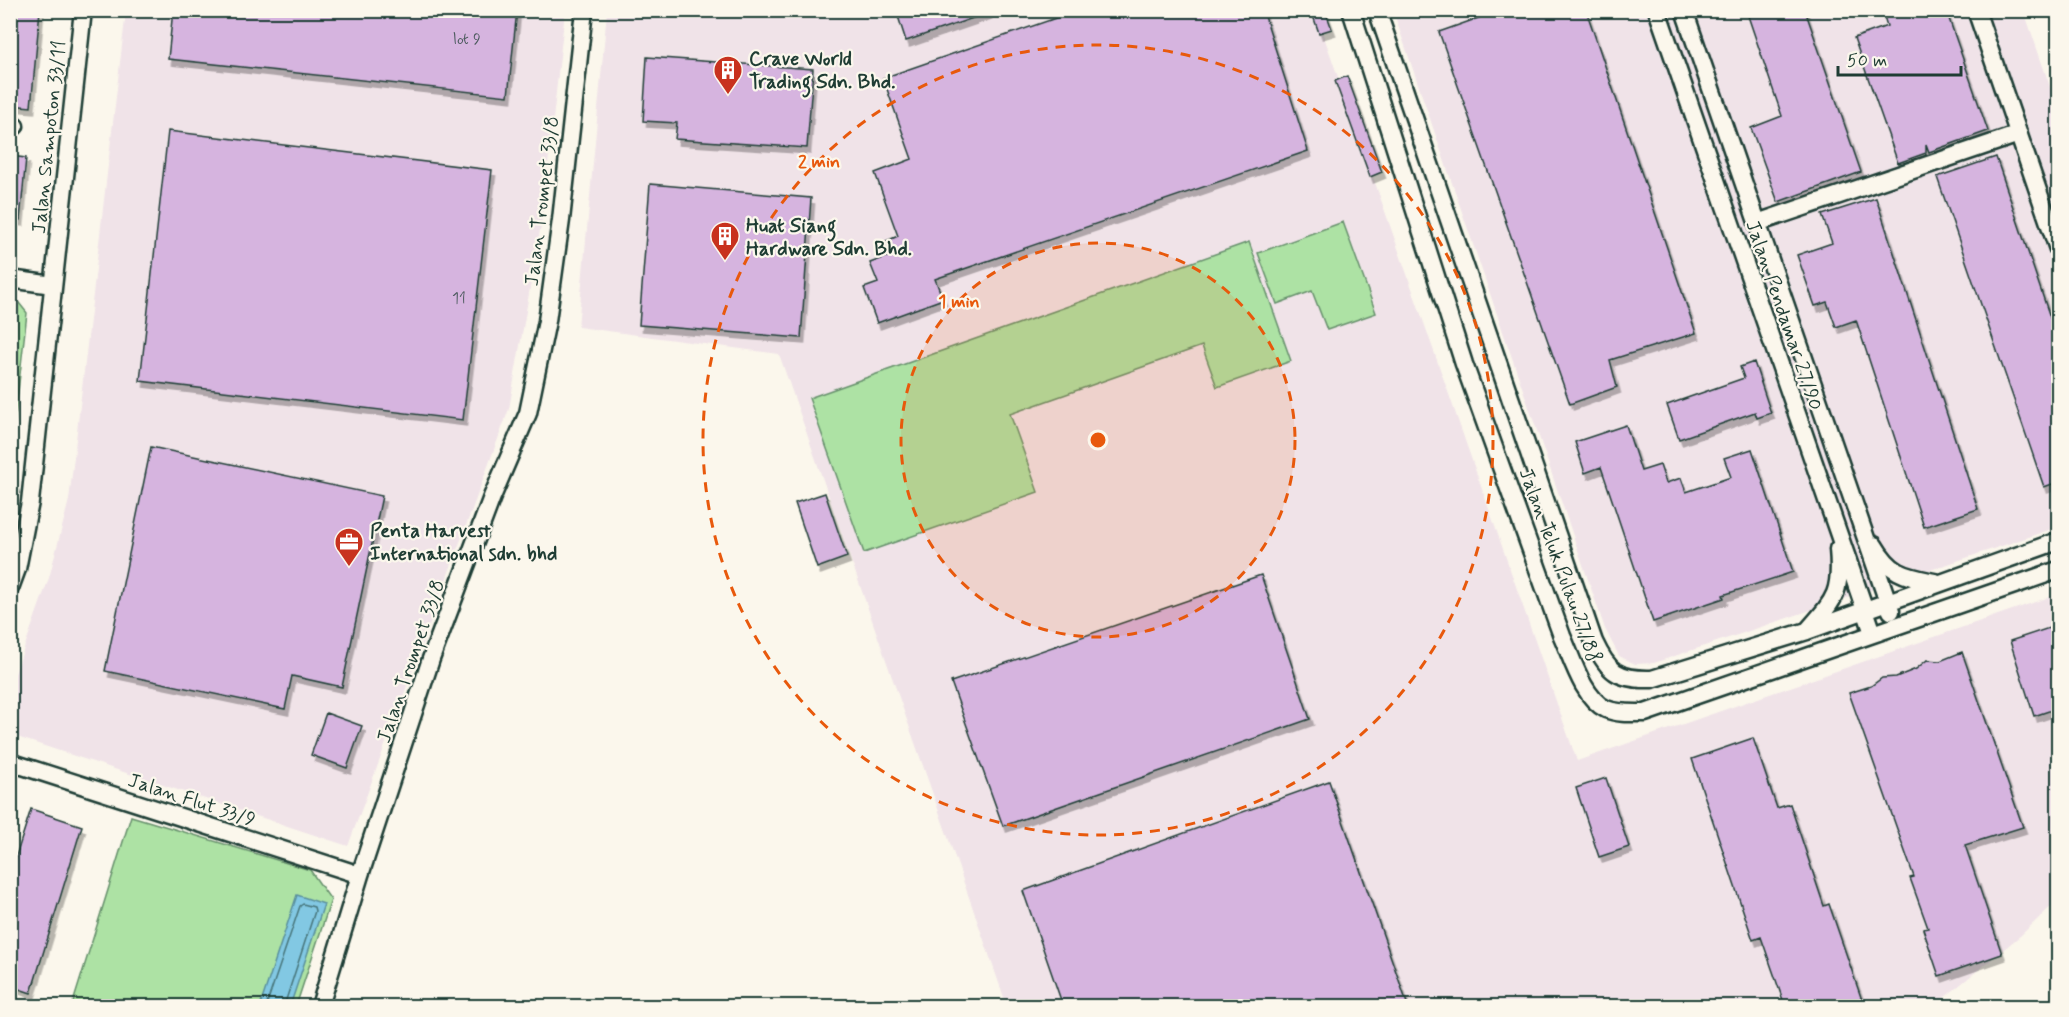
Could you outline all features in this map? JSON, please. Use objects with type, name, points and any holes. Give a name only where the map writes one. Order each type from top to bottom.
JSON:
[{"type":"street","name":"Jalan Sampoton 33/11","points":[[10,588],[30,502],[83,10]]},
{"type":"street","name":"Jalan Trompet 33/8","points":[[320,1006],[360,875],[431,659],[492,497],[528,413],[547,321],[561,220],[584,10]]},
{"type":"street","name":"Jalan Teluk Pulau 27/88","points":[[1351,10],[1464,364],[1562,636],[1581,680],[1593,698],[1606,709],[1624,713],[1645,712],[2058,570]]},
{"type":"street","name":"Jalan Teluk Pulau 27/88","points":[[1377,10],[1593,642],[1603,662],[1616,674],[1633,679],[1652,679],[1807,631],[2058,541]]},
{"type":"street","name":"Jalan Pendamar 27/90","points":[[1657,10],[1873,633]]},
{"type":"street","name":"Jalan Pendamar 27/90","points":[[1684,10],[1896,625]]},
{"type":"street","points":[[1976,10],[2058,249]]},
{"type":"street","points":[[1757,223],[2019,134]]},
{"type":"street","points":[[10,279],[52,285]]},
{"type":"street","points":[[1858,515],[1876,548],[1893,570],[1940,584]]},
{"type":"street","points":[[1807,631],[1835,597],[1840,564],[1836,527]]},
{"type":"street","name":"Jalan Flut 33/9","points":[[10,762],[360,875]]},
{"type":"shaded area","points":[[126,11],[565,11],[542,219],[509,409],[348,846],[11,735],[11,685],[49,578],[69,500]]},
{"type":"shaded area","points":[[607,11],[1315,11],[1577,761],[2058,594],[2058,900],[2020,936],[1934,1006],[1007,1006],[779,354],[578,327]]},
{"type":"shaded area","points":[[1393,11],[2024,11],[2058,110],[2058,527],[1654,663],[1635,664],[1619,656],[1605,629]]},
{"type":"green space","points":[[1343,222],[1376,313],[1327,330],[1312,291],[1277,304],[1258,253]]},
{"type":"green space","points":[[1249,242],[1291,361],[1217,387],[1202,346],[1010,414],[1038,492],[864,553],[809,398]]},
{"type":"green space","points":[[11,301],[19,303],[27,313],[11,453]]},
{"type":"green space","points":[[131,816],[310,870],[331,900],[296,1006],[72,1006]]},
{"type":"water","points":[[297,895],[324,904],[290,1006],[260,1006]]},
{"type":"building","points":[[10,10],[40,10],[31,107],[10,105]]},
{"type":"building","points":[[173,10],[517,10],[508,96],[168,59]]},
{"type":"building","points":[[896,10],[988,10],[988,13],[906,41]]},
{"type":"building","points":[[1079,10],[1263,10],[1308,151],[935,279],[943,299],[877,323],[864,288],[878,283],[870,263],[889,256],[884,242],[898,236],[875,173],[912,159],[883,78]]},
{"type":"building","points":[[1311,10],[1325,10],[1332,29],[1319,33]]},
{"type":"building","points":[[1501,10],[1586,10],[1696,333],[1610,360],[1617,387],[1570,404],[1439,32]]},
{"type":"building","points":[[1746,10],[1805,10],[1861,172],[1778,202],[1751,128],[1782,116]]},
{"type":"building","points":[[1882,10],[1946,10],[1988,131],[1929,152],[1926,144],[1926,153],[1898,163],[1854,38],[1887,26]]},
{"type":"building","name":"Crave World Trading Sdn. Bhd.","points":[[647,57],[813,69],[807,148],[675,139],[677,123],[643,121]]},
{"type":"building","points":[[1347,76],[1382,172],[1370,177],[1335,81]]},
{"type":"building","points":[[168,131],[492,170],[463,420],[140,381]]},
{"type":"building","points":[[10,156],[26,158],[20,220],[10,219]]},
{"type":"building","points":[[1996,157],[2058,341],[2058,482],[2044,487],[1937,177]]},
{"type":"building","name":"Huat Siang Hardware Sdn. Bhd.","points":[[650,184],[811,198],[801,338],[639,325]]},
{"type":"building","points":[[1876,198],[1978,509],[1924,527],[1856,320],[1836,327],[1827,302],[1815,306],[1797,255],[1832,243],[1822,215]]},
{"type":"building","points":[[1754,362],[1771,413],[1757,418],[1755,412],[1679,439],[1667,405],[1744,378],[1740,367]]},
{"type":"building","points":[[1626,425],[1641,471],[1660,465],[1666,483],[1681,478],[1686,492],[1731,477],[1724,458],[1752,449],[1793,572],[1723,595],[1724,598],[1653,622],[1601,467],[1585,473],[1575,442]]},
{"type":"building","points":[[151,447],[382,496],[342,687],[292,676],[285,709],[105,671]]},
{"type":"building","points":[[825,493],[847,557],[817,568],[795,503]]},
{"type":"building","points":[[1261,575],[1310,719],[1003,826],[951,682]]},
{"type":"building","points":[[2058,625],[2058,708],[2034,716],[2010,641]]},
{"type":"building","points":[[1962,652],[2023,827],[1965,845],[2002,954],[1939,976],[1923,929],[1928,928],[1910,878],[1914,877],[1849,693],[1871,686],[1882,678],[1896,677],[1916,669],[1927,660],[1940,661]]},
{"type":"building","points":[[326,713],[362,726],[347,768],[311,755]]},
{"type":"building","points":[[1753,738],[1777,808],[1790,804],[1824,906],[1829,904],[1864,1006],[1785,1006],[1761,937],[1753,940],[1692,759]]},
{"type":"building","points":[[1606,778],[1629,847],[1599,857],[1576,788]]},
{"type":"building","points":[[1329,781],[1408,1006],[1063,1006],[1023,891]]},
{"type":"building","points":[[31,809],[82,826],[31,993],[10,986],[10,875]]},
{"type":"place","name":"Crave World Trading Sdn. Bhd.","points":[[728,96]]},
{"type":"place","name":"Huat Siang Hardware Sdn. Bhd.","points":[[725,262]]},
{"type":"place","name":"Penta Harvest International sdn. bhd","points":[[349,568]]}]
